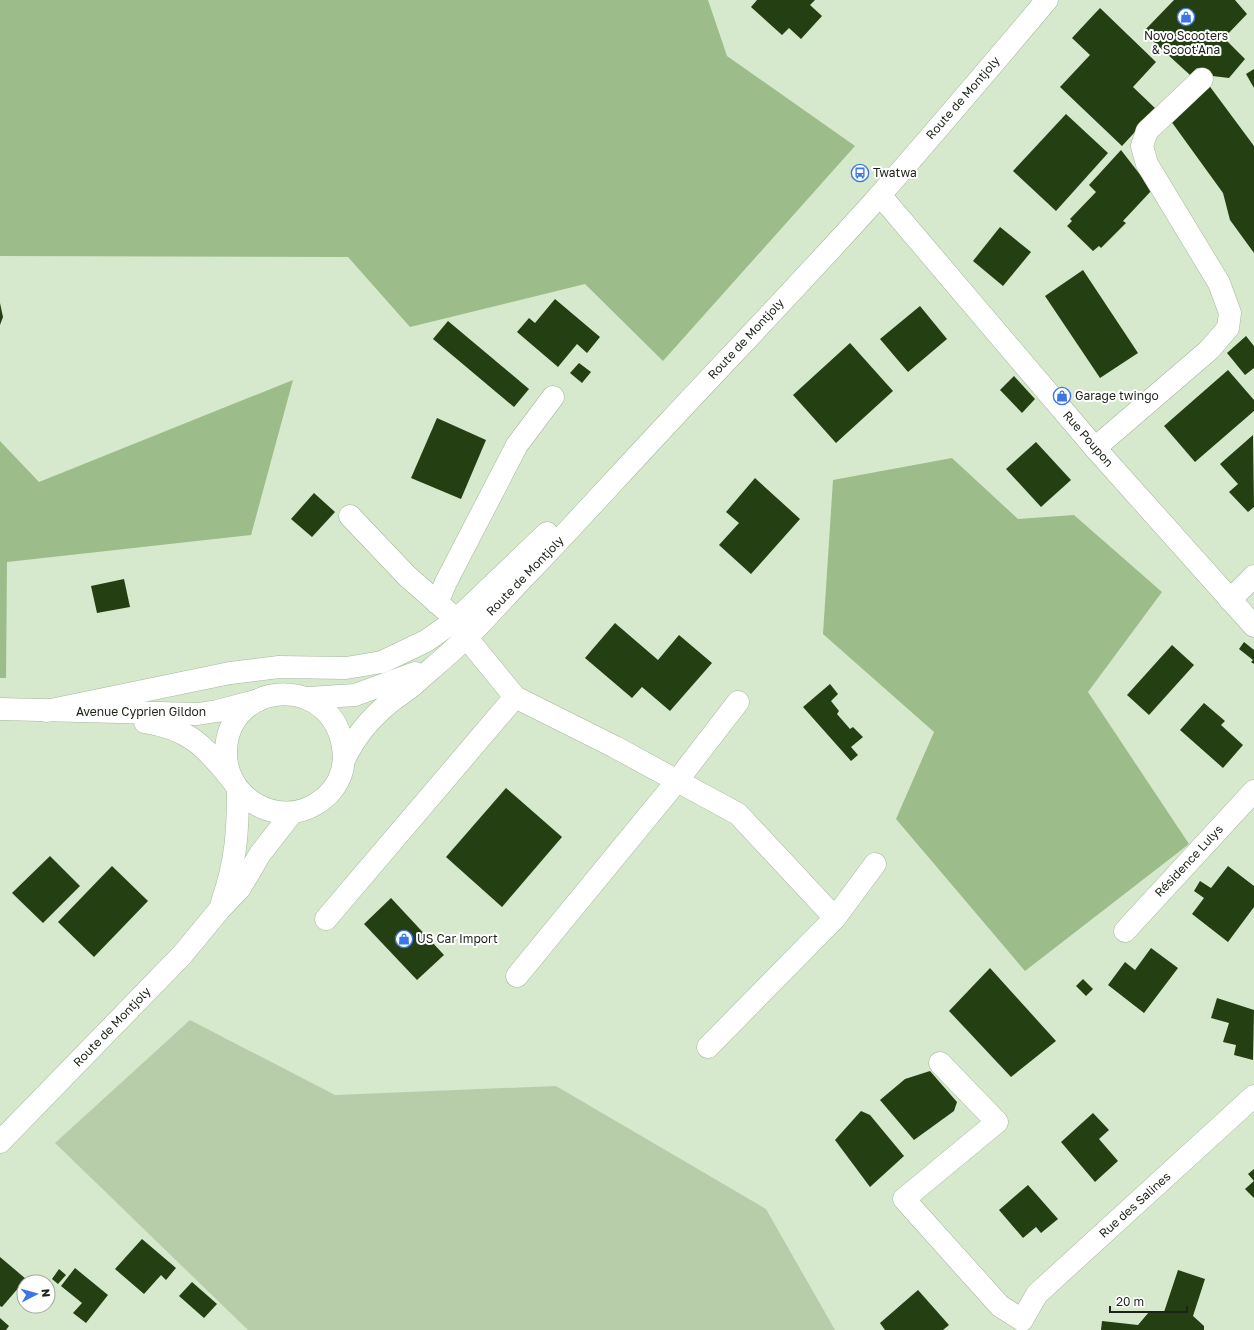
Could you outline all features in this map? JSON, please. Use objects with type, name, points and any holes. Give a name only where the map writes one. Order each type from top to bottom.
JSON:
[{"type":"street","name":"Route de Montjoly","points":[[461,629],[561,521],[599,498],[880,195],[1047,0]]},
{"type":"street","points":[[1095,448],[1209,350],[1228,328],[1230,313],[1219,283],[1147,164],[1142,146],[1147,131],[1202,79]]},
{"type":"street","name":"Rue Poupon","points":[[880,195],[1095,448],[1254,626]]},
{"type":"street","points":[[437,603],[446,582],[517,445],[553,397]]},
{"type":"street","points":[[350,516],[407,576],[437,603],[461,629],[515,697],[615,747],[738,814],[835,918]]},
{"type":"street","points":[[1230,600],[1254,576]]},
{"type":"street","points":[[344,759],[368,724],[389,703],[410,688],[433,666],[461,629]]},
{"type":"street","points":[[46,711],[230,673],[279,667],[346,668],[382,662],[426,641],[461,629]]},
{"type":"street","points":[[309,698],[321,706],[332,717],[340,730],[344,744],[344,759],[342,772],[336,784],[328,795],[317,804],[305,810],[292,813],[272,812],[253,804],[235,785],[227,765],[226,749],[229,734],[236,720],[246,708],[259,700],[281,694],[292,694],[309,698],[356,695],[386,686],[433,666]]},
{"type":"street","points":[[326,919],[515,697]]},
{"type":"street","name":"Avenue Cyprien Gildon","points":[[0,710],[198,714],[217,711],[259,700]]},
{"type":"street","points":[[517,976],[677,781],[738,702]]},
{"type":"street","name":"Avenue Cyprien Gildon","points":[[46,711],[161,724],[179,730],[210,752],[235,785]]},
{"type":"street","name":"Route de Montjoly","points":[[220,909],[230,878],[236,848],[238,829],[235,785]]},
{"type":"street","name":"Résidence Lulys","points":[[1125,930],[1254,791]]},
{"type":"street","name":"Route de Montjoly","points":[[0,1142],[182,955],[220,909],[240,888],[260,854],[292,813]]},
{"type":"street","points":[[708,1048],[835,918],[875,864]]},
{"type":"street","points":[[940,1063],[997,1122],[904,1199],[1000,1306],[1024,1325]]},
{"type":"street","name":"Rue des Salines","points":[[1024,1325],[1037,1294],[1254,1096]]},
{"type":"green space","points":[[0,0],[708,0],[727,56],[855,146],[663,361],[585,284],[410,327],[348,257],[0,256]]},
{"type":"green space","points":[[293,380],[251,535],[7,562],[6,678],[0,678],[0,441],[39,482]]},
{"type":"green space","points":[[952,458],[1018,519],[1074,515],[1162,592],[1088,692],[1189,844],[1025,971],[896,819],[934,732],[823,634],[833,480]]},
{"type":"green space","points":[[190,1020],[335,1095],[556,1086],[766,1209],[835,1330],[248,1330],[55,1143]]},
{"type":"building","points":[[757,0],[815,0],[810,5],[822,16],[801,39],[789,28],[782,35],[751,7]]},
{"type":"building","points":[[1174,0],[1235,0],[1247,14],[1224,38],[1245,59],[1229,78],[1204,75],[1197,68],[1190,75],[1143,32]]},
{"type":"building","points":[[1100,8],[1156,62],[1133,87],[1156,109],[1122,146],[1060,87],[1090,55],[1072,38]]},
{"type":"building","points":[[1254,69],[1254,88],[1246,74]]},
{"type":"building","points":[[1208,84],[1254,146],[1254,253],[1230,220],[1223,193],[1168,117]]},
{"type":"building","points":[[1066,114],[1108,153],[1056,211],[1013,171]]},
{"type":"building","points":[[1121,150],[1152,190],[1123,221],[1126,223],[1101,248],[1099,246],[1093,251],[1067,226],[1072,221],[1070,219],[1096,192],[1089,185]]},
{"type":"building","points":[[1000,227],[1031,252],[1003,286],[973,261]]},
{"type":"building","points":[[1083,270],[1138,353],[1100,378],[1045,296]]},
{"type":"building","points":[[555,299],[600,337],[587,353],[577,344],[558,367],[517,332],[529,318],[535,323]]},
{"type":"building","points":[[0,303],[3,317],[0,325]]},
{"type":"building","points":[[920,306],[947,339],[908,372],[880,339]]},
{"type":"building","points":[[448,321],[529,389],[514,407],[433,339]]},
{"type":"building","points":[[1246,336],[1254,346],[1254,368],[1245,375],[1227,353]]},
{"type":"building","points":[[850,343],[893,391],[836,443],[793,395]]},
{"type":"building","points":[[579,363],[591,372],[582,383],[570,373]]},
{"type":"building","points":[[1228,370],[1254,400],[1254,411],[1195,462],[1164,426]]},
{"type":"building","points":[[1014,376],[1035,399],[1022,413],[1000,390]]},
{"type":"building","points":[[437,418],[486,440],[461,499],[411,478]]},
{"type":"building","points":[[1253,435],[1254,507],[1248,512],[1229,492],[1238,484],[1220,464]]},
{"type":"building","points":[[1036,442],[1071,480],[1041,507],[1006,469]]},
{"type":"building","points":[[755,478],[800,519],[751,574],[719,545],[739,523],[726,512]]},
{"type":"building","points":[[314,493],[335,512],[312,537],[291,519]]},
{"type":"building","points":[[124,579],[130,607],[97,613],[91,586]]},
{"type":"building","points":[[615,623],[658,660],[679,635],[712,663],[670,711],[642,687],[632,698],[585,658]]},
{"type":"building","points":[[1244,642],[1254,650],[1254,664],[1251,662],[1253,660],[1239,649]]},
{"type":"building","points":[[1172,645],[1194,665],[1149,715],[1127,695]]},
{"type":"building","points":[[830,684],[838,694],[831,701],[839,711],[837,714],[850,729],[853,727],[863,737],[851,747],[858,755],[851,761],[803,707]]},
{"type":"building","points":[[1204,703],[1225,721],[1221,725],[1243,745],[1223,768],[1180,730]]},
{"type":"building","points":[[506,788],[562,837],[502,907],[446,857]]},
{"type":"building","points":[[50,856],[80,886],[43,923],[12,893]]},
{"type":"building","points":[[112,866],[148,901],[94,957],[58,922]]},
{"type":"building","points":[[1228,866],[1254,886],[1254,907],[1228,942],[1192,914],[1204,898],[1194,891],[1200,881],[1211,888]]},
{"type":"building","name":"US Car Import","points":[[391,898],[444,955],[417,980],[364,924]]},
{"type":"building","points":[[1151,948],[1178,968],[1144,1013],[1108,985],[1125,962],[1135,970]]},
{"type":"building","points":[[990,968],[1056,1041],[1011,1077],[949,1011]]},
{"type":"building","points":[[1083,979],[1093,989],[1086,996],[1076,986]]},
{"type":"building","points":[[1217,998],[1254,1010],[1253,1060],[1234,1055],[1236,1045],[1223,1042],[1229,1023],[1211,1018]]},
{"type":"building","points":[[930,1071],[957,1102],[954,1111],[914,1140],[880,1100],[905,1079]]},
{"type":"building","points":[[861,1111],[870,1115],[904,1156],[870,1187],[835,1140]]},
{"type":"building","points":[[1093,1113],[1109,1130],[1099,1139],[1118,1161],[1095,1182],[1061,1142]]},
{"type":"building","points":[[1254,1169],[1254,1181],[1248,1174]]},
{"type":"building","points":[[1254,1181],[1254,1198],[1245,1189]]},
{"type":"building","points":[[1028,1185],[1058,1219],[1041,1233],[1036,1227],[1023,1238],[999,1210]]},
{"type":"building","points":[[142,1239],[176,1268],[166,1280],[161,1275],[144,1294],[115,1269]]},
{"type":"building","points":[[0,1257],[20,1274],[16,1274],[16,1291],[2,1307],[0,1306]]},
{"type":"building","points":[[75,1268],[108,1295],[86,1323],[73,1313],[82,1303],[61,1286]]},
{"type":"building","points":[[59,1269],[66,1275],[58,1284],[56,1282],[56,1274]]},
{"type":"building","points":[[1178,1270],[1205,1279],[1193,1316],[1204,1326],[1204,1330],[1101,1330],[1102,1321],[1138,1325],[1149,1312],[1164,1312]]},
{"type":"building","points":[[192,1282],[217,1304],[204,1318],[179,1296]]},
{"type":"building","points":[[918,1290],[949,1325],[943,1330],[885,1330],[880,1323]]},
{"type":"building","points":[[0,1318],[9,1326],[6,1330],[0,1330]]},
{"type":"place","name":"Novo Scooters & Scoot'Ana","points":[[1186,17]]},
{"type":"place","name":"Twatwa","points":[[860,173]]},
{"type":"place","name":"Garage twingo","points":[[1062,396]]},
{"type":"place","name":"US Car Import","points":[[404,939]]}]
